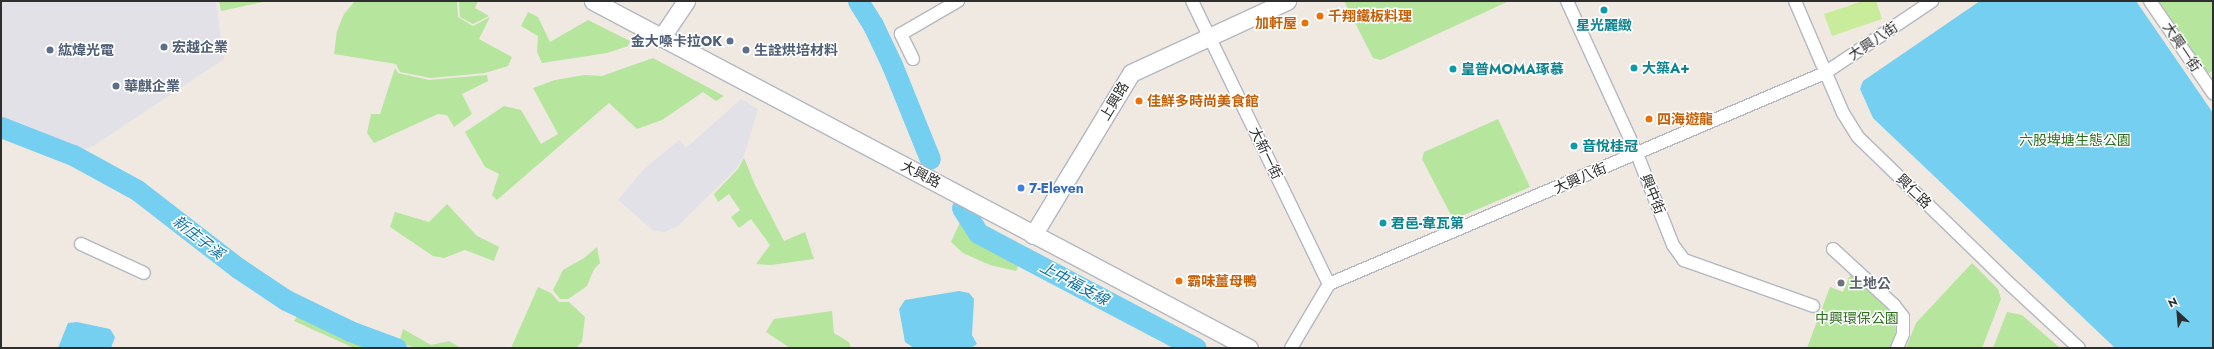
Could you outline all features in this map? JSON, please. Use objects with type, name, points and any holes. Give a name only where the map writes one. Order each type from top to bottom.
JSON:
[{"type":"street","name":"大興路","points":[[593,1],[661,38],[946,186],[1033,235],[1249,348]]},
{"type":"street","points":[[661,38],[686,1]]},
{"type":"street","points":[[913,59],[901,34],[958,1]]},
{"type":"street","name":"大新一街","points":[[1192,1],[1329,284]]},
{"type":"street","name":"上興路","points":[[1033,235],[1131,73],[1287,1]]},
{"type":"street","name":"興中街","points":[[1567,1],[1637,154],[1673,245],[1684,260],[1813,306]]},
{"type":"street","name":"興仁路","points":[[1795,1],[1843,114],[1858,137],[2012,286],[2079,348]]},
{"type":"street","name":"大興八街","points":[[1329,284],[1825,73],[1932,1]]},
{"type":"street","name":"大興一街","points":[[2150,1],[2213,93]]},
{"type":"street","points":[[81,244],[144,273]]},
{"type":"street","points":[[1834,249],[1894,305],[1903,317],[1903,334],[1897,348]]},
{"type":"street","points":[[1291,348],[1329,284]]},
{"type":"shaded area","points":[[1,1],[216,1],[224,59],[95,145],[84,149],[1,117]]},
{"type":"shaded area","points":[[741,99],[758,109],[744,156],[736,169],[678,226],[665,232],[654,231],[618,200],[645,168],[679,140],[686,148]]},
{"type":"green space","points":[[219,1],[268,1],[221,11]]},
{"type":"green space","points":[[355,1],[457,1],[458,17],[473,26],[490,17],[479,39],[512,57],[508,66],[485,73],[431,78],[400,72],[396,64],[334,54],[337,31],[344,14]]},
{"type":"green space","points":[[459,1],[478,1],[475,8],[489,16],[473,24],[460,17]]},
{"type":"green space","points":[[1344,1],[1509,1],[1381,60],[1373,58]]},
{"type":"green space","points":[[1863,1],[1876,1],[1882,19],[1832,36],[1824,14]]},
{"type":"green space","points":[[2159,1],[2213,1],[2213,70],[2208,74]]},
{"type":"green space","points":[[528,12],[538,17],[550,42],[588,20],[630,41],[628,46],[607,53],[542,63],[537,52],[538,36],[521,26]]},
{"type":"green space","points":[[653,58],[724,96],[716,101],[703,92],[662,120],[637,129],[609,103],[497,200],[492,195],[499,174],[485,167],[465,132],[504,106],[521,110],[541,144],[558,134],[533,88],[555,80],[585,75],[602,76]]},
{"type":"green space","points":[[395,68],[398,73],[429,80],[487,75],[488,81],[462,94],[472,114],[454,127],[447,115],[438,114],[374,143],[367,133],[371,114],[380,114]]},
{"type":"green space","points":[[1498,119],[1530,187],[1459,217],[1451,215],[1422,159],[1424,152]]},
{"type":"green space","points":[[744,158],[755,185],[784,241],[805,232],[814,259],[771,265],[756,264],[770,245],[751,219],[739,228],[731,217],[740,210],[729,194],[718,202],[714,194],[738,169]]},
{"type":"green space","points":[[447,204],[477,236],[499,247],[494,261],[465,250],[444,258],[433,256],[390,227],[395,212],[429,222]]},
{"type":"green space","points":[[962,218],[1024,254],[1016,271],[990,265],[963,253],[951,242]]},
{"type":"green space","points":[[597,247],[600,263],[594,269],[587,286],[568,299],[560,299],[553,290],[563,270],[584,258]]},
{"type":"green space","points":[[1972,263],[1998,289],[2001,299],[1982,348],[1906,348],[1916,323]]},
{"type":"green space","name":"中興環保公園","points":[[1850,275],[1861,281],[1894,313],[1898,324],[1891,348],[1807,348],[1830,287],[1843,292]]},
{"type":"green space","points":[[538,287],[551,293],[559,302],[569,302],[585,317],[582,342],[576,348],[511,348]]},
{"type":"green space","points":[[832,311],[834,333],[849,342],[851,348],[790,348],[766,332],[774,319]]},
{"type":"green space","points":[[2007,312],[2022,315],[2060,348],[1993,348]]},
{"type":"green space","points":[[298,315],[374,348],[354,348],[294,321]]},
{"type":"green space","points":[[403,329],[431,345],[449,341],[461,348],[417,348],[399,343]]},
{"type":"water","name":"六股埤塘生態公園","points":[[1980,1],[2136,1],[2213,113],[2213,348],[2115,348],[1873,118],[1860,89],[1863,81]]},
{"type":"water","points":[[959,291],[969,293],[974,299],[972,335],[977,344],[971,348],[914,348],[905,342],[899,309],[905,300]]},
{"type":"water","points":[[77,322],[110,329],[115,337],[111,348],[58,348],[68,323]]},
{"type":"waterway","name":"上中福支線","points":[[858,1],[873,25],[892,65],[930,159]]},
{"type":"waterway","name":"新庄子溪","points":[[1,127],[73,155],[137,190],[238,268],[286,300],[350,331],[396,348]]},
{"type":"waterway","name":"上中福支線","points":[[962,208],[978,233],[1196,348]]},
{"type":"place","name":"星光麗緻","points":[[1604,10]]},
{"type":"place","name":"千翔鐵板料理","points":[[1320,16]]},
{"type":"place","name":"加軒屋","points":[[1305,23]]},
{"type":"place","name":"金大嗓卡拉OK","points":[[730,41]]},
{"type":"place","name":"宏越企業","points":[[164,47]]},
{"type":"place","name":"紘煒光電","points":[[50,50]]},
{"type":"place","name":"生詮烘培材料","points":[[746,50]]},
{"type":"place","name":"大築A+","points":[[1634,68]]},
{"type":"place","name":"皇普MOMA琢慕","points":[[1453,69]]},
{"type":"place","name":"華麒企業","points":[[116,86]]},
{"type":"place","name":"佳鮮多時尚美食館","points":[[1139,101]]},
{"type":"place","name":"四海遊龍","points":[[1649,119]]},
{"type":"place","name":"音悅桂冠","points":[[1574,146]]},
{"type":"place","name":"7-Eleven","points":[[1021,188]]},
{"type":"place","name":"君邑-韋瓦第","points":[[1383,223]]},
{"type":"place","name":"霸味薑母鴨","points":[[1179,281]]},
{"type":"place","name":"土地公","points":[[1841,283]]}]
